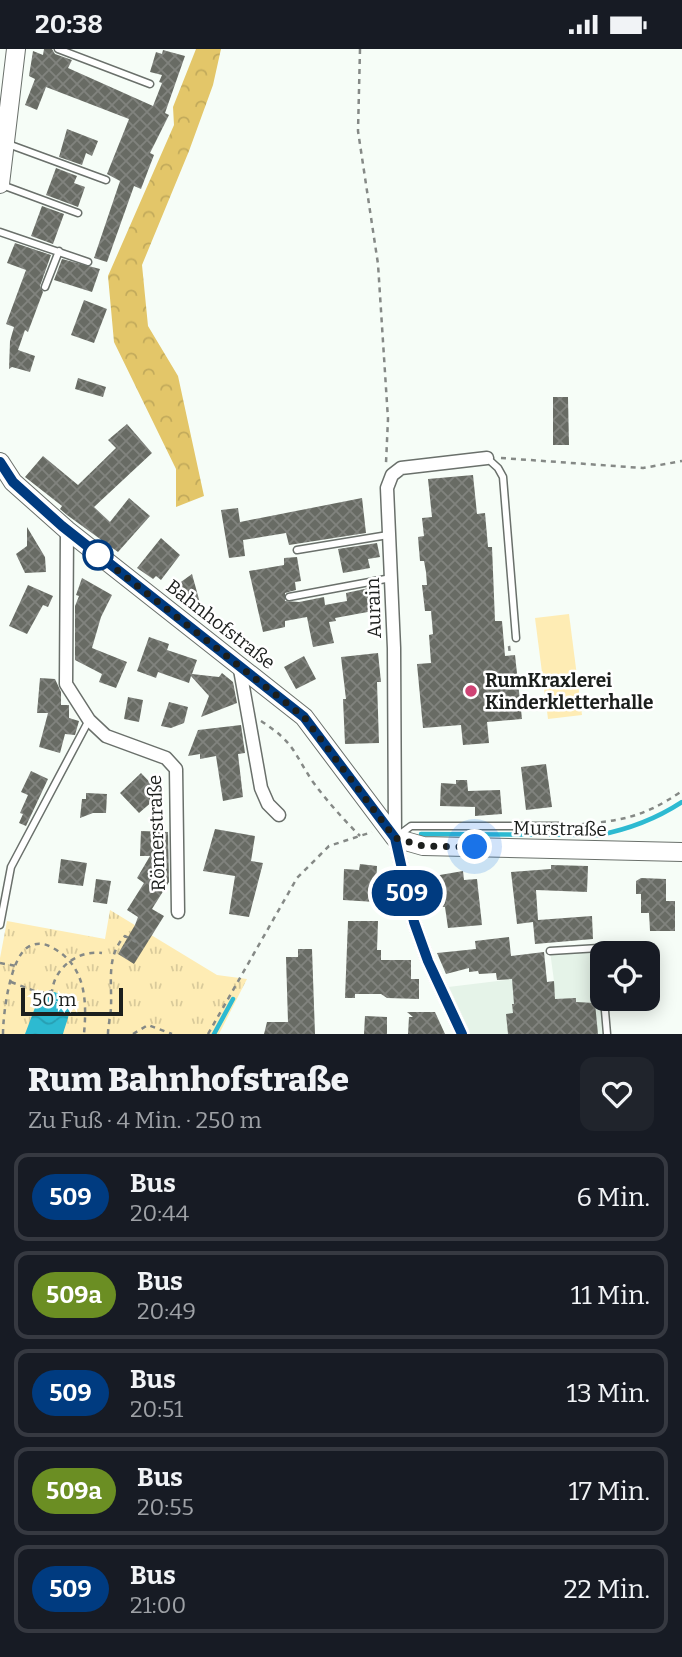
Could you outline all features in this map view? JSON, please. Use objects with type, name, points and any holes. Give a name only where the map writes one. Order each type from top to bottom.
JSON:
[{"type":"street","points":[[0,184],[16,49]]},
{"type":"street","points":[[392,475],[401,468],[487,459]]},
{"type":"street","name":"Bahnhofstraße","points":[[0,462],[13,482],[67,530],[239,663],[304,717],[395,838]]},
{"type":"street","name":"Aurain","points":[[392,475],[387,488],[395,838],[414,922],[428,961],[461,1034]]},
{"type":"street","name":"Römerstraße","points":[[67,530],[66,684],[89,720],[106,736],[166,758],[176,769],[178,912]]},
{"type":"street","points":[[239,663],[261,788],[268,804],[279,815]]},
{"type":"street","name":"Murstraße","points":[[395,838],[423,846],[682,852]]},
{"type":"lane","points":[[58,49],[150,84]]},
{"type":"lane","points":[[3,143],[106,180]]},
{"type":"lane","points":[[0,184],[78,213]]},
{"type":"lane","points":[[0,232],[88,262]]},
{"type":"lane","points":[[46,287],[59,251]]},
{"type":"lane","points":[[487,459],[498,468],[503,477],[516,638]]},
{"type":"lane","points":[[297,550],[390,535]]},
{"type":"lane","points":[[289,597],[391,578]]},
{"type":"lane","points":[[0,925],[10,867],[89,720]]},
{"type":"lane","points":[[395,838],[411,826],[562,826]]},
{"type":"lane","points":[[550,951],[590,949]]},
{"type":"lane","points":[[605,1011],[607,1034]]},
{"type":"path","points":[[360,49],[359,139],[377,264],[388,419],[385,456],[392,475]]},
{"type":"path","points":[[487,459],[643,468],[682,461]]},
{"type":"path","points":[[247,711],[281,733],[298,752],[313,781],[360,835]]},
{"type":"path","points":[[562,826],[625,821],[649,811],[682,791]]},
{"type":"path","points":[[208,1033],[298,878],[329,846],[370,832],[395,838]]},
{"type":"path","points":[[108,1034],[111,1006],[108,986],[115,951],[125,936],[136,941]]},
{"type":"path","points":[[3,1034],[4,1014],[16,966],[26,948],[38,944],[50,946],[71,961],[79,973],[84,995],[84,1034]]},
{"type":"path","points":[[11,982],[40,993],[52,991],[57,974],[71,961],[88,953],[102,953]]},
{"type":"path","points":[[0,963],[16,966]]},
{"type":"path","points":[[133,1034],[148,1025],[172,1034]]},
{"type":"shaded area","points":[[590,949],[590,1011],[605,1011],[607,1034],[462,1034],[440,988],[514,979],[516,999],[554,981],[550,951]]},
{"type":"green space","points":[[196,49],[221,49],[213,85],[142,265],[148,326],[178,376],[204,496],[176,507],[176,469],[114,342],[108,276],[174,125],[173,107]]},
{"type":"green space","points":[[569,614],[582,715],[548,719],[535,618]]},
{"type":"green space","points":[[110,910],[217,975],[247,979],[219,1034],[0,1034],[0,958],[7,921],[105,939]]},
{"type":"water","points":[[54,992],[62,995],[69,1003],[70,1009],[63,1034],[25,1034],[39,997]]},
{"type":"building","points":[[44,49],[52,49],[55,54],[72,60],[68,68],[153,106],[162,83],[159,82],[162,75],[150,72],[156,52],[162,54],[163,50],[185,56],[165,113],[169,115],[150,153],[154,155],[141,189],[134,186],[107,262],[94,258],[120,181],[107,174],[129,119],[46,87],[37,110],[25,105],[35,79],[29,76],[33,51],[43,55]]},
{"type":"building","points":[[67,129],[98,141],[92,156],[86,153],[82,165],[59,157]]},
{"type":"building","points":[[56,168],[77,176],[74,183],[85,187],[78,207],[46,195]]},
{"type":"building","points":[[42,206],[64,214],[53,244],[31,236]]},
{"type":"building","points":[[15,243],[51,255],[40,286],[43,292],[18,350],[35,356],[30,372],[12,367],[9,369],[10,341],[14,327],[6,324],[26,270],[7,263]]},
{"type":"building","points":[[62,259],[100,269],[92,292],[54,280]]},
{"type":"building","points":[[84,300],[107,309],[94,343],[71,335]]},
{"type":"building","points":[[78,378],[106,387],[103,397],[75,389]]},
{"type":"building","points":[[553,397],[568,397],[569,445],[553,445]]},
{"type":"building","points":[[127,424],[152,453],[94,507],[110,522],[129,498],[150,516],[118,552],[67,515],[60,509],[62,506],[25,477],[43,456],[78,485],[116,448],[108,440]]},
{"type":"building","points":[[473,475],[477,514],[485,513],[488,547],[492,547],[495,621],[502,621],[505,656],[515,655],[522,719],[487,722],[489,743],[463,745],[461,725],[423,728],[417,664],[431,663],[429,635],[433,634],[431,611],[425,611],[422,585],[427,585],[426,572],[424,561],[420,561],[418,537],[424,536],[422,518],[432,517],[428,479]]},
{"type":"building","points":[[362,498],[366,533],[289,545],[286,533],[243,540],[245,556],[229,558],[221,510],[238,508],[240,522]]},
{"type":"building","points":[[27,527],[45,557],[46,572],[25,573],[16,554],[27,546]]},
{"type":"building","points":[[161,538],[180,555],[161,580],[156,576],[153,579],[137,568]]},
{"type":"building","points":[[377,543],[380,557],[368,559],[370,568],[343,573],[338,549]]},
{"type":"building","points":[[297,557],[301,581],[295,582],[296,590],[285,593],[285,601],[299,602],[324,597],[325,605],[347,601],[346,593],[369,588],[373,611],[335,618],[336,621],[329,622],[334,643],[313,647],[307,617],[285,621],[285,627],[263,632],[249,571],[284,565],[284,558]]},
{"type":"building","points":[[192,574],[200,603],[195,609],[171,589]]},
{"type":"building","points":[[82,578],[112,595],[101,617],[92,648],[127,662],[116,688],[99,682],[102,674],[75,660],[75,606]]},
{"type":"building","points":[[28,585],[53,596],[48,607],[43,605],[27,634],[9,626]]},
{"type":"building","points":[[149,637],[169,644],[167,650],[197,660],[192,674],[219,677],[222,673],[233,682],[237,703],[201,717],[209,696],[191,676],[189,683],[158,672],[156,678],[137,671]]},
{"type":"building","points":[[378,653],[381,682],[377,682],[379,743],[345,744],[343,699],[346,699],[341,657]]},
{"type":"building","points":[[304,656],[316,679],[296,689],[284,667]]},
{"type":"building","points":[[40,678],[55,679],[61,692],[61,705],[69,705],[69,718],[79,721],[75,735],[65,734],[60,753],[39,747],[48,713],[37,713]]},
{"type":"building","points":[[128,697],[143,700],[139,722],[124,719]]},
{"type":"building","points":[[169,702],[188,707],[184,723],[171,728],[161,726]]},
{"type":"building","points":[[241,725],[245,753],[238,754],[243,797],[223,801],[216,756],[200,759],[200,754],[188,756],[198,730]]},
{"type":"building","points":[[546,764],[552,807],[526,810],[521,767]]},
{"type":"building","points":[[31,771],[48,779],[26,826],[19,823],[23,814],[20,813],[28,795],[21,792]]},
{"type":"building","points":[[141,773],[161,794],[139,813],[120,793]]},
{"type":"building","points":[[456,780],[467,780],[468,791],[500,790],[502,814],[475,816],[475,807],[440,806],[441,783],[456,784]]},
{"type":"building","points":[[86,793],[107,794],[106,813],[93,813],[80,818],[82,799],[86,799]]},
{"type":"building","points":[[215,829],[255,836],[251,861],[263,863],[249,917],[229,914],[235,876],[203,871]]},
{"type":"building","points":[[141,831],[168,832],[169,882],[152,909],[164,916],[134,964],[118,954],[138,917],[127,910],[144,883],[137,878],[150,856],[140,856]]},
{"type":"building","points":[[61,859],[87,863],[83,886],[58,883]]},
{"type":"building","points":[[360,864],[377,866],[375,902],[343,900],[344,869],[359,870]]},
{"type":"building","points":[[551,865],[588,866],[587,892],[536,890],[538,920],[592,916],[593,939],[535,944],[533,922],[517,924],[511,872],[551,869]]},
{"type":"building","points":[[463,871],[464,880],[477,879],[482,925],[448,928],[445,907],[438,907],[434,876]]},
{"type":"building","points":[[641,878],[666,879],[666,901],[675,901],[675,931],[650,931],[649,913],[641,913],[641,894],[636,894],[636,881]]},
{"type":"building","points":[[96,879],[111,881],[107,904],[93,902]]},
{"type":"building","points":[[348,921],[378,921],[377,950],[381,950],[381,960],[411,960],[411,979],[419,979],[419,999],[387,998],[381,994],[355,994],[355,998],[345,998]]},
{"type":"building","points":[[509,937],[511,956],[544,952],[547,982],[554,981],[555,999],[576,998],[576,1002],[590,1003],[590,1011],[596,1011],[598,1034],[508,1034],[506,1014],[513,1013],[514,1004],[512,979],[497,980],[496,973],[479,974],[478,971],[469,972],[469,968],[446,974],[437,953],[476,949],[475,941]]},
{"type":"building","points":[[298,949],[312,949],[315,1034],[264,1034],[267,1022],[288,1022],[286,957],[298,957]]},
{"type":"building","points":[[407,1012],[435,1012],[445,1034],[408,1034],[409,1017],[413,1017]]},
{"type":"building","points":[[365,1016],[387,1017],[387,1034],[364,1034]]},
{"type":"waterway","points":[[421,834],[599,835],[642,823],[682,802]]},
{"type":"waterway","points":[[214,1034],[233,999]]},
{"type":"bus line","name":"509","points":[[0,462],[13,482],[62,526],[239,663],[304,717],[395,838],[414,922],[446,1003],[462,1034]]},
{"type":"place","name":"RumKraxlerei Kinderkletterhalle","points":[[471,691]]},
{"type":"route","points":[[98,555],[93,551],[239,663],[304,717],[395,838],[423,846],[475,847]]}]
